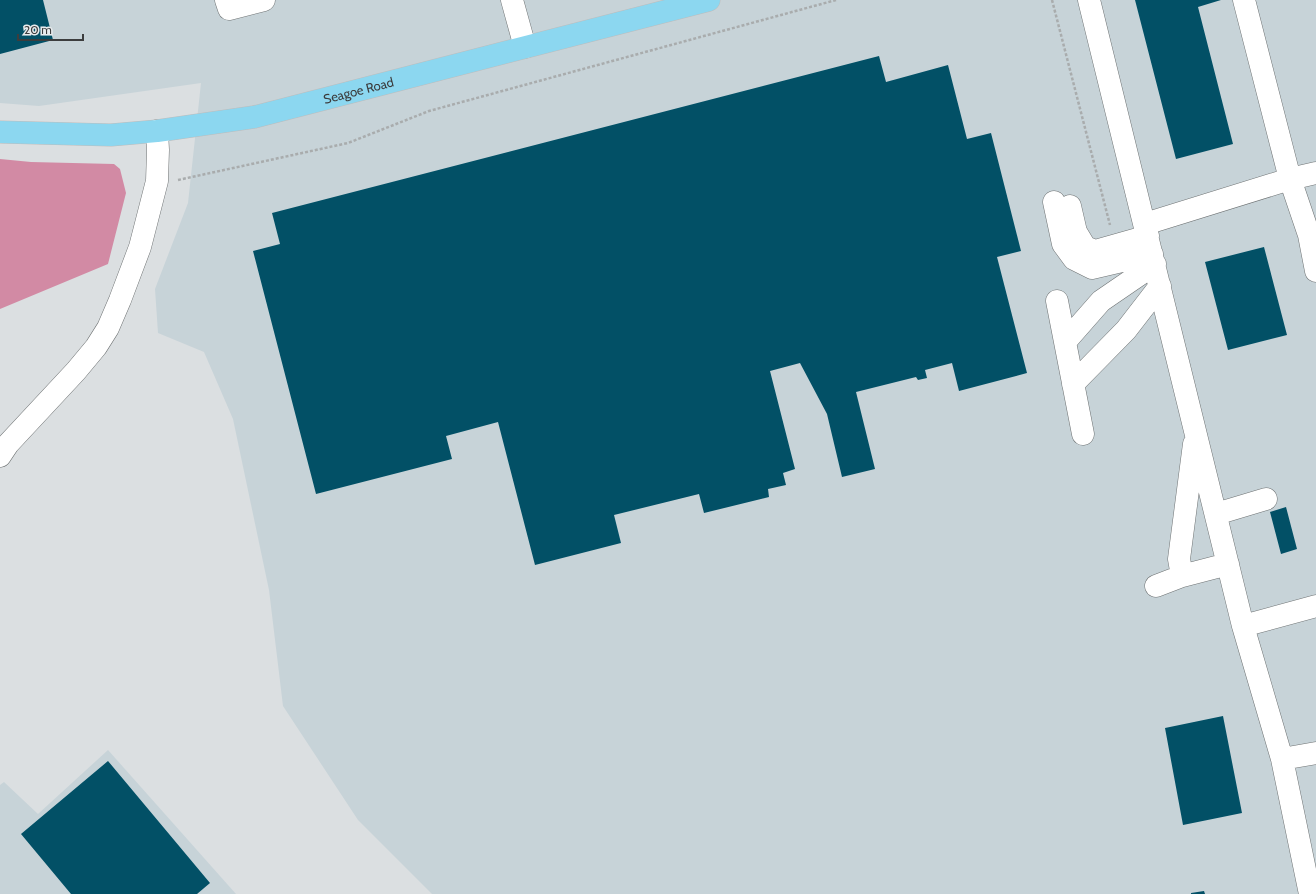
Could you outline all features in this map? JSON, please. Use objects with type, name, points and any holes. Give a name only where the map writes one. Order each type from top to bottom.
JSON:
[{"type":"main road","name":"Seagoe Road","points":[[0,132],[111,135],[156,131],[254,117],[709,0]]},
{"type":"street","points":[[226,0],[228,9],[264,0]]},
{"type":"street","points":[[512,0],[525,47]]},
{"type":"street","points":[[1089,0],[1243,626],[1282,759],[1310,894]]},
{"type":"street","points":[[1244,0],[1290,179],[1309,236],[1316,271]]},
{"type":"street","points":[[0,456],[8,444],[96,347],[108,328],[140,247],[157,181],[158,150],[156,131]]},
{"type":"street","points":[[1150,245],[1116,246],[1095,252],[1085,247],[1062,204],[1063,244],[1074,259],[1092,268],[1150,245],[1290,179],[1316,172]]},
{"type":"street","points":[[1065,342],[1150,245]]},
{"type":"street","points":[[1073,384],[1126,330],[1160,286]]},
{"type":"street","points":[[1057,301],[1083,434]]},
{"type":"street","points":[[1182,576],[1179,560],[1196,432]]},
{"type":"street","points":[[1216,514],[1266,499]]},
{"type":"street","points":[[1156,586],[1182,576],[1228,564]]},
{"type":"street","points":[[1243,626],[1316,606]]},
{"type":"street","points":[[1282,759],[1316,753]]},
{"type":"path","points":[[157,181],[172,181],[348,143],[429,111],[836,0]]},
{"type":"path","points":[[1052,0],[1116,246]]},
{"type":"shaded area","points":[[0,0],[1316,0],[1316,894],[432,894],[358,820],[283,706],[269,590],[233,419],[204,352],[158,333],[155,289],[188,203],[201,83],[39,106],[0,103]]},
{"type":"shaded area","points":[[0,159],[31,162],[114,164],[120,169],[126,193],[108,264],[0,309]]},
{"type":"shaded area","points":[[108,750],[236,894],[0,894],[0,785],[4,782],[38,814]]},
{"type":"building","points":[[0,0],[43,0],[53,40],[0,54]]},
{"type":"building","points":[[1135,0],[1221,0],[1198,7],[1233,144],[1176,159]]},
{"type":"building","points":[[879,56],[886,82],[948,65],[967,139],[991,133],[1021,251],[997,257],[1027,373],[959,391],[952,363],[925,370],[927,378],[918,380],[916,377],[856,392],[875,469],[842,477],[827,414],[800,363],[770,371],[795,469],[783,473],[786,485],[768,489],[769,497],[704,513],[699,494],[614,515],[621,543],[535,565],[498,422],[446,436],[452,459],[316,494],[253,251],[280,244],[272,213]]},
{"type":"building","points":[[1264,247],[1287,335],[1228,350],[1205,262]]},
{"type":"building","points":[[1286,507],[1297,549],[1281,554],[1270,512]]},
{"type":"building","points":[[1223,716],[1242,813],[1183,825],[1165,728]]},
{"type":"building","points":[[108,761],[210,883],[197,894],[71,894],[21,834]]},
{"type":"building","points":[[1204,891],[1205,894],[1191,894],[1191,893]]}]
